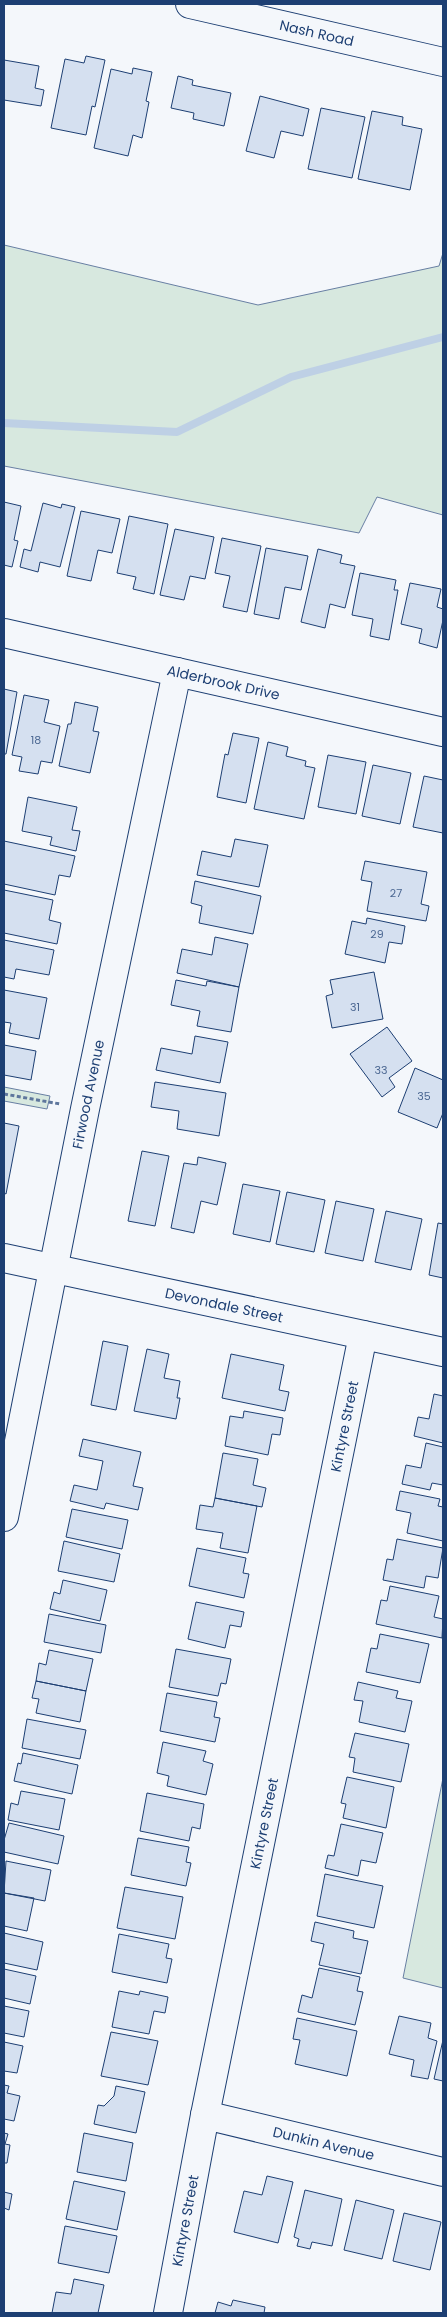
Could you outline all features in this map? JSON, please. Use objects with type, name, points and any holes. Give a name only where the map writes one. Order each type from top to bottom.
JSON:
[{"type":"street","name":"Nash Road","points":[[190,4],[443,62]]},
{"type":"street","name":"Alderbrook Drive","points":[[4,632],[443,732]]},
{"type":"street","name":"Firwood Avenue","points":[[4,1517],[85,1109],[178,672]]},
{"type":"street","name":"Devondale Street","points":[[4,1258],[443,1352]]},
{"type":"street","name":"Kintyre Street","points":[[168,2313],[205,2115],[363,1335]]},
{"type":"street","name":"Dunkin Avenue","points":[[205,2115],[443,2172]]},
{"type":"path","points":[[4,1094],[85,1109]]},
{"type":"shaded area","points":[[4,245],[258,305],[439,266],[443,253],[443,515],[377,497],[359,533],[4,466]]},
{"type":"shaded area","points":[[4,1087],[50,1096],[47,1109],[4,1101]]},
{"type":"shaded area","points":[[443,1778],[443,1988],[403,1978]]},
{"type":"building","points":[[86,56],[105,60],[95,107],[92,106],[86,135],[51,128],[65,59],[84,63]]},
{"type":"building","points":[[4,60],[39,66],[35,88],[44,90],[41,106],[4,100]]},
{"type":"building","points":[[133,68],[152,72],[146,101],[149,102],[142,138],[133,135],[128,156],[94,148],[111,69],[132,74]]},
{"type":"building","points":[[178,76],[193,80],[192,85],[231,93],[224,126],[193,119],[194,113],[171,108]]},
{"type":"building","points":[[260,96],[309,109],[303,136],[281,131],[274,158],[246,151]]},
{"type":"building","points":[[321,108],[365,117],[352,178],[308,169]]},
{"type":"building","points":[[372,111],[403,117],[402,125],[422,129],[410,190],[358,179]]},
{"type":"building","points":[[4,502],[21,506],[14,540],[18,541],[12,567],[4,565]]},
{"type":"building","points":[[43,503],[61,508],[62,504],[75,507],[60,567],[40,562],[38,572],[20,567],[24,549],[31,551]]},
{"type":"building","points":[[81,511],[120,519],[112,553],[98,550],[91,581],[67,576]]},
{"type":"building","points":[[129,516],[168,524],[154,594],[133,589],[136,577],[117,573]]},
{"type":"building","points":[[175,529],[214,537],[205,579],[190,576],[184,600],[160,595]]},
{"type":"building","points":[[222,538],[261,546],[247,612],[223,607],[230,576],[215,573]]},
{"type":"building","points":[[266,548],[308,556],[301,590],[285,587],[279,619],[254,614]]},
{"type":"building","points":[[318,549],[342,555],[340,563],[355,566],[345,608],[330,604],[325,628],[301,622]]},
{"type":"building","points":[[360,573],[396,580],[394,590],[398,590],[389,640],[370,636],[373,619],[352,615]]},
{"type":"building","points":[[410,583],[441,589],[437,607],[443,609],[443,620],[437,648],[419,643],[422,629],[401,624]]},
{"type":"building","points":[[4,689],[17,692],[6,754],[4,754]]},
{"type":"building","points":[[24,695],[49,700],[44,722],[60,726],[52,763],[41,761],[38,774],[19,771],[22,757],[12,755]]},
{"type":"building","points":[[75,702],[98,707],[93,731],[99,732],[90,773],[59,766]]},
{"type":"building","points":[[233,733],[259,738],[246,803],[217,797],[225,754],[228,755]]},
{"type":"building","points":[[268,742],[288,747],[286,756],[306,761],[305,766],[315,768],[304,819],[254,809]]},
{"type":"building","points":[[328,755],[366,762],[356,814],[318,807]]},
{"type":"building","points":[[373,765],[411,773],[400,824],[362,816]]},
{"type":"building","points":[[424,776],[443,780],[443,833],[413,827]]},
{"type":"building","points":[[28,797],[77,807],[72,830],[80,831],[76,851],[50,845],[52,837],[22,831]]},
{"type":"building","points":[[235,839],[268,845],[259,887],[197,875],[202,851],[231,857]]},
{"type":"building","points":[[4,841],[75,856],[70,877],[59,875],[55,895],[4,884]]},
{"type":"building","points":[[365,861],[427,872],[421,904],[429,906],[426,921],[367,911],[372,882],[361,880]]},
{"type":"building","points":[[195,881],[261,896],[253,934],[199,923],[202,906],[191,903]]},
{"type":"building","points":[[4,890],[53,900],[49,920],[61,923],[57,944],[4,933]]},
{"type":"building","points":[[367,918],[405,926],[402,944],[389,942],[385,963],[345,954],[352,921],[366,924]]},
{"type":"building","points":[[215,937],[248,944],[239,987],[177,973],[182,949],[212,955]]},
{"type":"building","points":[[4,940],[54,950],[49,975],[16,969],[14,979],[4,977]]},
{"type":"building","points":[[374,972],[383,1019],[332,1028],[326,996],[333,994],[330,980]]},
{"type":"building","points":[[176,980],[206,986],[207,981],[239,987],[231,1032],[197,1026],[200,1011],[171,1005]]},
{"type":"building","points":[[4,990],[47,998],[39,1039],[9,1033],[11,1023],[4,1022]]},
{"type":"building","points":[[387,1027],[412,1061],[389,1078],[395,1087],[382,1097],[350,1054]]},
{"type":"building","points":[[195,1036],[228,1042],[220,1083],[156,1070],[161,1048],[192,1054]]},
{"type":"building","points":[[4,1045],[36,1051],[31,1080],[4,1075]]},
{"type":"building","points":[[415,1068],[443,1080],[443,1113],[437,1128],[398,1112]]},
{"type":"building","points":[[155,1082],[226,1093],[219,1136],[177,1129],[179,1111],[151,1107]]},
{"type":"building","points":[[4,1123],[19,1126],[6,1194],[4,1193]]},
{"type":"building","points":[[142,1151],[169,1156],[155,1226],[128,1221]]},
{"type":"building","points":[[198,1157],[226,1163],[217,1205],[201,1201],[194,1233],[171,1228],[184,1163],[197,1165]]},
{"type":"building","points":[[243,1184],[280,1191],[270,1242],[233,1234]]},
{"type":"building","points":[[287,1192],[325,1200],[314,1252],[276,1244]]},
{"type":"building","points":[[336,1201],[374,1209],[363,1261],[325,1253]]},
{"type":"building","points":[[386,1211],[422,1219],[411,1270],[375,1262]]},
{"type":"building","points":[[438,1223],[443,1224],[443,1278],[429,1275]]},
{"type":"building","points":[[103,1341],[128,1346],[116,1410],[91,1405]]},
{"type":"building","points":[[147,1349],[169,1354],[164,1378],[180,1381],[177,1398],[180,1398],[176,1419],[134,1411]]},
{"type":"building","points":[[231,1354],[284,1365],[279,1390],[289,1392],[285,1411],[222,1398]]},
{"type":"building","points":[[434,1394],[443,1396],[443,1443],[414,1436],[418,1417],[429,1419]]},
{"type":"building","points":[[244,1411],[283,1418],[280,1435],[272,1434],[268,1455],[225,1446],[230,1416],[243,1418]]},
{"type":"building","points":[[83,1439],[141,1452],[133,1486],[143,1488],[138,1510],[106,1503],[104,1509],[70,1501],[74,1485],[97,1490],[103,1461],[79,1456]]},
{"type":"building","points":[[426,1443],[443,1447],[443,1485],[432,1483],[430,1490],[402,1484],[406,1465],[421,1468]]},
{"type":"building","points":[[223,1453],[258,1459],[253,1485],[266,1488],[262,1507],[215,1498]]},
{"type":"building","points":[[400,1491],[440,1499],[438,1506],[443,1507],[443,1541],[407,1533],[411,1513],[396,1510]]},
{"type":"building","points":[[215,1498],[257,1506],[248,1553],[220,1548],[223,1533],[196,1529],[200,1505],[213,1507]]},
{"type":"building","points":[[72,1509],[128,1520],[122,1549],[66,1537]]},
{"type":"building","points":[[397,1539],[443,1548],[438,1578],[426,1576],[424,1588],[383,1580],[387,1559],[393,1560]]},
{"type":"building","points":[[64,1541],[120,1554],[114,1582],[58,1571]]},
{"type":"building","points":[[197,1548],[246,1558],[243,1573],[249,1574],[244,1598],[189,1586]]},
{"type":"building","points":[[63,1580],[107,1590],[100,1621],[50,1609],[54,1592],[60,1594]]},
{"type":"building","points":[[390,1586],[439,1596],[434,1617],[443,1619],[442,1638],[376,1624],[381,1600],[387,1601]]},
{"type":"building","points":[[196,1602],[244,1612],[241,1627],[230,1625],[225,1648],[188,1639]]},
{"type":"building","points":[[49,1614],[106,1625],[101,1653],[44,1642]]},
{"type":"building","points":[[380,1634],[429,1644],[420,1683],[366,1672],[371,1648],[377,1649]]},
{"type":"building","points":[[176,1649],[231,1659],[226,1684],[221,1683],[218,1696],[169,1687]]},
{"type":"building","points":[[49,1650],[93,1659],[86,1691],[36,1681],[39,1663],[46,1665]]},
{"type":"building","points":[[36,1681],[86,1691],[80,1722],[36,1713],[39,1699],[32,1698]]},
{"type":"building","points":[[358,1682],[398,1691],[396,1698],[412,1701],[405,1732],[359,1722],[363,1701],[354,1700]]},
{"type":"building","points":[[167,1693],[217,1702],[214,1717],[220,1718],[215,1742],[160,1731]]},
{"type":"building","points":[[27,1719],[86,1730],[80,1759],[22,1748]]},
{"type":"building","points":[[355,1733],[409,1744],[401,1782],[353,1772],[355,1758],[349,1757]]},
{"type":"building","points":[[163,1742],[206,1751],[203,1761],[213,1764],[206,1795],[167,1786],[169,1776],[157,1773]]},
{"type":"building","points":[[23,1753],[78,1765],[72,1794],[14,1781],[18,1763],[21,1764]]},
{"type":"building","points":[[347,1777],[394,1787],[386,1828],[343,1818],[346,1804],[341,1803]]},
{"type":"building","points":[[21,1791],[65,1799],[59,1830],[8,1820],[11,1803],[18,1805]]},
{"type":"building","points":[[147,1793],[204,1804],[200,1829],[192,1827],[189,1841],[140,1831]]},
{"type":"building","points":[[9,1823],[64,1836],[58,1864],[4,1852],[4,1840]]},
{"type":"building","points":[[341,1824],[383,1833],[376,1863],[361,1860],[358,1876],[325,1868],[328,1855],[334,1856]]},
{"type":"building","points":[[138,1838],[189,1847],[186,1862],[191,1863],[186,1886],[131,1875]]},
{"type":"building","points":[[6,1861],[51,1870],[45,1901],[4,1893]]},
{"type":"building","points":[[325,1874],[383,1886],[374,1928],[317,1916]]},
{"type":"building","points":[[125,1887],[183,1897],[175,1939],[117,1928]]},
{"type":"building","points":[[4,1893],[34,1898],[27,1931],[4,1926]]},
{"type":"building","points":[[315,1922],[354,1931],[353,1938],[368,1941],[361,1974],[319,1965],[324,1944],[311,1941]]},
{"type":"building","points":[[4,1933],[43,1942],[37,1970],[4,1963]]},
{"type":"building","points":[[119,1934],[169,1944],[166,1958],[172,1959],[167,1983],[112,1972]]},
{"type":"building","points":[[319,1968],[360,1977],[357,1991],[363,1992],[355,2025],[298,2012],[302,1995],[312,1998]]},
{"type":"building","points":[[4,1969],[36,1976],[30,2004],[4,1998]]},
{"type":"building","points":[[119,1991],[139,1995],[140,1991],[168,1997],[165,2013],[154,2011],[149,2034],[112,2027]]},
{"type":"building","points":[[4,2006],[29,2011],[24,2037],[4,2033]]},
{"type":"building","points":[[399,2016],[431,2023],[428,2038],[437,2041],[428,2079],[411,2076],[414,2060],[389,2054]]},
{"type":"building","points":[[297,2018],[357,2031],[347,2076],[295,2064],[300,2040],[293,2039]]},
{"type":"building","points":[[111,2032],[158,2041],[148,2085],[101,2076]]},
{"type":"building","points":[[443,2040],[443,2081],[434,2079]]},
{"type":"building","points":[[4,2042],[23,2046],[17,2073],[4,2071]]},
{"type":"building","points":[[4,2085],[9,2086],[7,2093],[20,2096],[14,2121],[4,2119]]},
{"type":"building","points":[[116,2086],[145,2092],[136,2133],[94,2124],[98,2105],[104,2106],[114,2096]]},
{"type":"building","points":[[4,2133],[8,2134],[5,2144],[10,2145],[7,2163],[4,2163]]},
{"type":"building","points":[[84,2133],[133,2143],[126,2181],[77,2172]]},
{"type":"building","points":[[267,2176],[293,2182],[278,2243],[234,2232],[244,2191],[262,2195]]},
{"type":"building","points":[[74,2181],[125,2192],[117,2230],[66,2219]]},
{"type":"building","points":[[305,2190],[342,2199],[332,2246],[312,2242],[310,2249],[297,2246],[299,2239],[294,2237]]},
{"type":"building","points":[[4,2192],[12,2194],[9,2210],[4,2208]]},
{"type":"building","points":[[356,2200],[394,2210],[382,2259],[344,2250]]},
{"type":"building","points":[[404,2213],[441,2222],[430,2270],[393,2261]]},
{"type":"building","points":[[65,2226],[117,2236],[109,2273],[58,2263]]},
{"type":"building","points":[[74,2279],[104,2285],[98,2313],[52,2313],[56,2292],[71,2294]]},
{"type":"building","points":[[233,2300],[265,2307],[264,2313],[215,2313],[218,2302],[231,2306]]},
{"type":"waterway","points":[[4,423],[177,432],[291,377],[443,337]]}]
